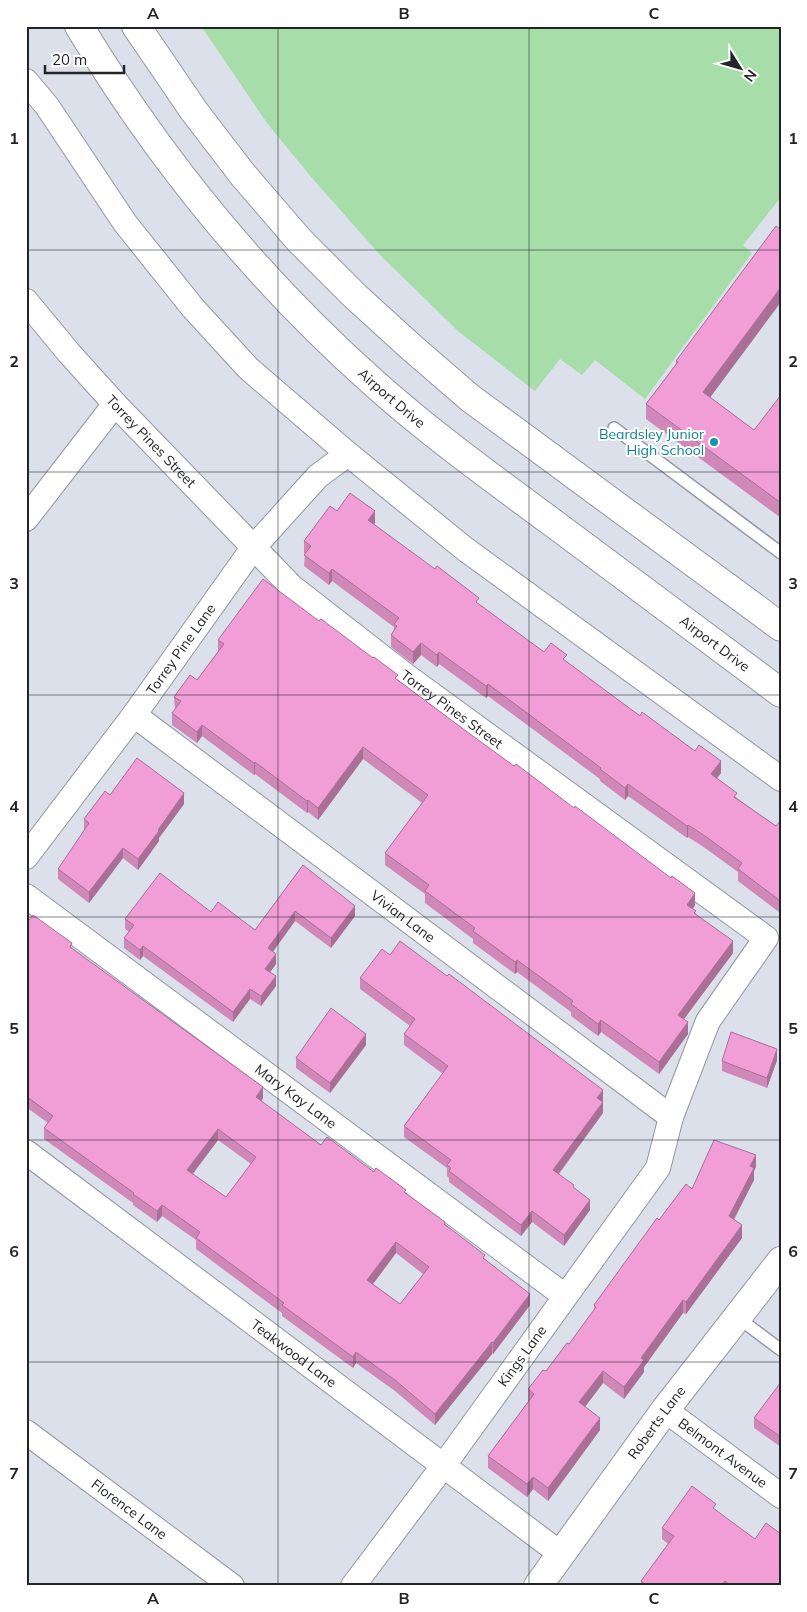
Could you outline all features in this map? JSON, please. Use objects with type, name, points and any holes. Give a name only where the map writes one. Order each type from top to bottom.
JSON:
[{"type":"main road","name":"Airport Drive","points":[[79,26],[109,77],[131,109],[215,219],[268,279],[339,351],[407,411],[478,467],[781,693]]},
{"type":"main road","points":[[136,26],[194,111],[243,176],[292,232],[355,296],[470,398],[781,627]]},
{"type":"main road","name":"Roberts Lane","points":[[538,1586],[665,1410],[781,1260]]},
{"type":"street","points":[[26,81],[47,106],[125,223],[193,308],[248,368],[348,454],[465,549],[781,779]]},
{"type":"street","name":"Torrey Pines Street","points":[[26,301],[68,353],[292,587],[405,675],[774,943],[708,1021],[671,1117]]},
{"type":"street","points":[[26,519],[116,404]]},
{"type":"street","name":"Torrey Pine Lane","points":[[26,857],[134,715],[253,548],[318,476],[348,454]]},
{"type":"street","name":"Vivian Lane","points":[[134,715],[671,1117]]},
{"type":"street","name":"Mary Kay Lane","points":[[26,896],[565,1296]]},
{"type":"street","name":"Kings Lane","points":[[353,1586],[444,1465],[658,1168],[671,1117]]},
{"type":"street","name":"Teakwood Lane","points":[[26,1152],[561,1554]]},
{"type":"street","name":"Belmont Avenue","points":[[665,1410],[781,1496]]},
{"type":"street","name":"Florence Lane","points":[[26,1432],[232,1586]]},
{"type":"lane","points":[[614,428],[781,553]]},
{"type":"lane","points":[[737,1317],[781,1350]]},
{"type":"green space","points":[[201,26],[781,26],[781,197],[743,245],[752,253],[645,399],[595,360],[582,375],[560,359],[535,391],[458,331],[381,256],[312,178],[267,123]]},
{"type":"building","points":[[776,226],[781,230],[781,287],[703,392],[754,430],[781,395],[781,503],[646,404]]},
{"type":"building","points":[[350,493],[375,511],[368,520],[435,569],[437,566],[479,598],[476,602],[544,652],[551,643],[567,655],[563,659],[640,716],[642,712],[695,751],[699,745],[721,761],[711,774],[737,793],[734,797],[776,826],[781,820],[781,898],[779,900],[738,869],[742,863],[628,784],[625,788],[488,684],[486,686],[439,652],[437,655],[421,643],[413,652],[391,635],[397,626],[394,624],[399,618],[332,569],[329,573],[304,555],[311,546],[304,541],[330,506],[337,511]]},
{"type":"building","points":[[263,579],[319,621],[321,619],[374,657],[398,675],[395,678],[514,766],[516,764],[671,878],[672,876],[695,893],[687,905],[696,911],[694,913],[733,941],[678,1015],[688,1022],[659,1062],[601,1020],[598,1024],[571,1004],[573,1001],[473,931],[475,928],[425,891],[429,885],[385,853],[428,795],[363,747],[318,808],[202,725],[197,732],[172,713],[181,701],[174,697],[190,675],[197,680],[224,644],[218,640]]},
{"type":"building","points":[[137,758],[184,793],[138,859],[123,848],[89,892],[58,869],[89,823],[84,819],[105,791],[110,795]]},
{"type":"building","points":[[303,865],[355,906],[331,938],[295,911],[268,948],[276,954],[265,969],[276,976],[261,996],[250,989],[233,1012],[143,946],[140,950],[124,938],[134,925],[125,919],[160,873],[211,912],[218,902],[255,930]]},
{"type":"building","points":[[33,915],[72,943],[70,947],[263,1087],[256,1097],[321,1145],[327,1137],[374,1172],[376,1168],[406,1190],[404,1192],[445,1222],[444,1224],[485,1255],[483,1258],[530,1294],[435,1414],[395,1380],[356,1352],[353,1357],[282,1305],[284,1303],[196,1238],[200,1232],[162,1205],[157,1211],[44,1128],[53,1116],[26,1096],[26,924]],"holes":[[[218,1129],[256,1157],[226,1197],[187,1170]],[[396,1242],[429,1267],[400,1304],[367,1280]]]},
{"type":"building","points":[[400,941],[447,976],[449,974],[603,1090],[597,1098],[603,1102],[553,1170],[574,1185],[573,1187],[590,1200],[564,1235],[532,1211],[521,1225],[449,1171],[451,1168],[447,1165],[451,1160],[404,1126],[448,1066],[404,1034],[415,1019],[360,978],[382,949],[390,955]]},
{"type":"building","points":[[331,1008],[366,1034],[330,1083],[296,1058]]},
{"type":"building","points":[[731,1032],[777,1049],[767,1078],[722,1061]]},
{"type":"building","points":[[714,1140],[756,1155],[750,1166],[754,1168],[729,1216],[742,1225],[686,1302],[683,1300],[641,1358],[644,1360],[624,1387],[603,1371],[579,1402],[600,1418],[548,1488],[533,1477],[527,1484],[488,1456],[534,1394],[528,1389],[543,1370],[546,1371],[567,1343],[569,1344],[596,1307],[594,1305],[657,1218],[659,1220],[686,1184],[692,1189]]},
{"type":"building","points":[[781,1382],[781,1437],[754,1418]]},
{"type":"building","points":[[692,1486],[716,1504],[713,1508],[755,1539],[766,1523],[781,1534],[781,1586],[731,1586],[725,1581],[721,1586],[647,1586],[641,1581],[674,1536],[662,1528]]},
{"type":"place","name":"Beardsley Junior High School","points":[[714,442]]}]
